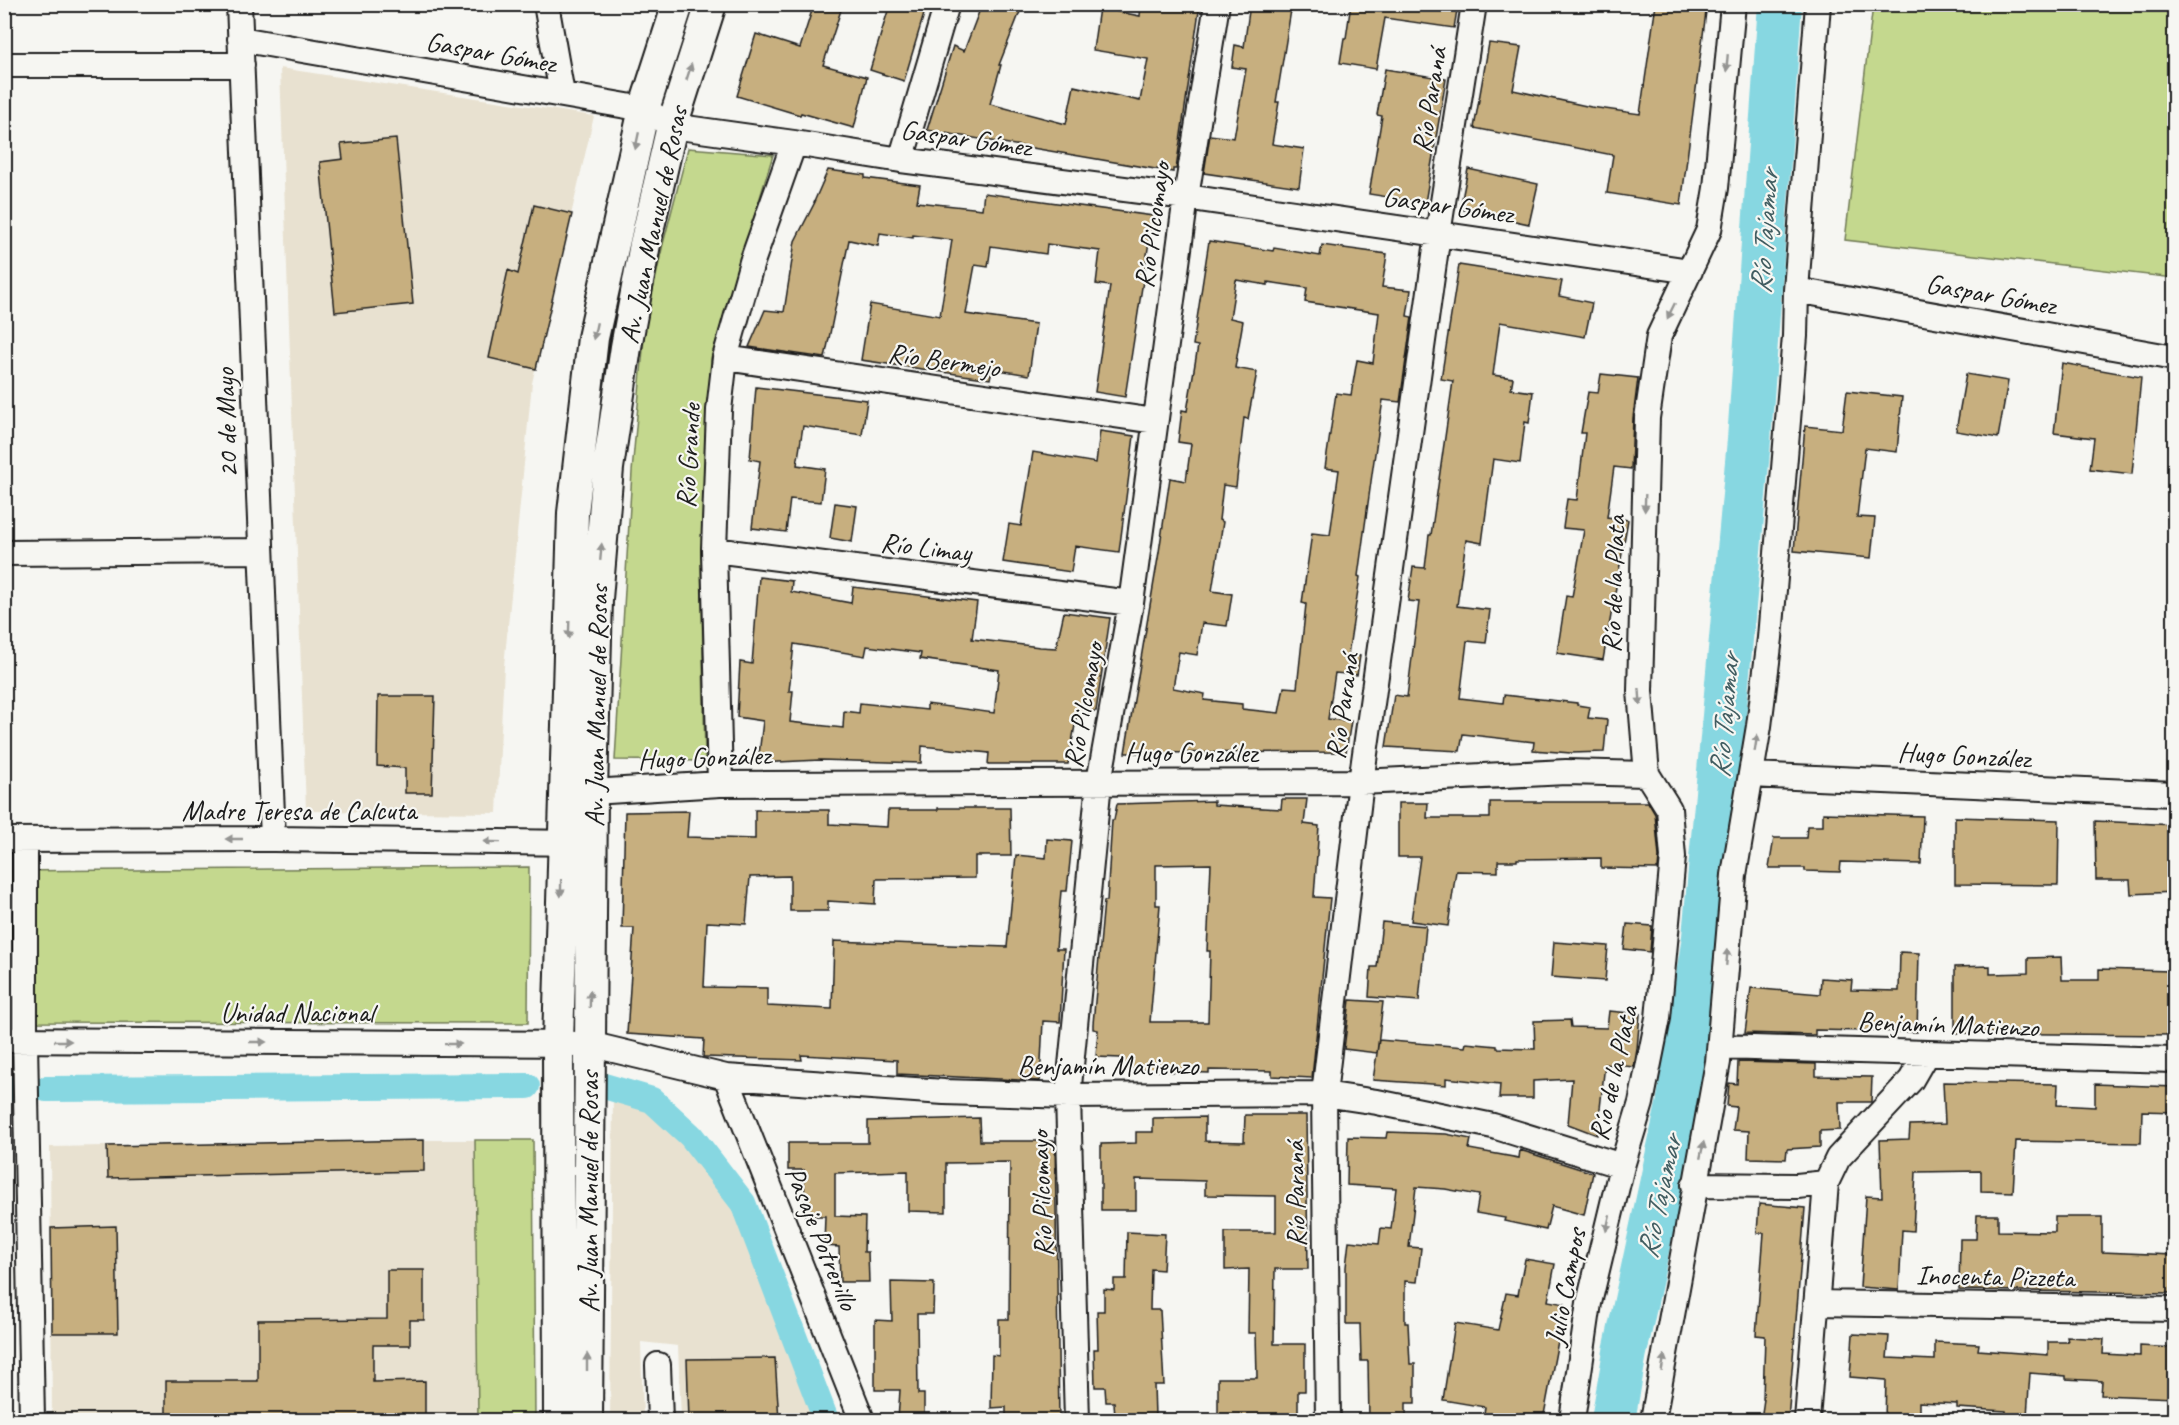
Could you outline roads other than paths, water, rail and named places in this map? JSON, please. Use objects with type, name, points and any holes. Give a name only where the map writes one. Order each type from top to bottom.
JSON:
[{"type":"main road","name":"Av. Juan Manuel de Rosas","points":[[559,1420],[558,1044],[573,513],[593,338],[644,109],[678,4]]},
{"type":"main road","name":"Av. Juan Manuel de Rosas","points":[[587,1420],[592,792],[597,599],[608,468],[626,347],[645,244],[672,126],[711,4]]},
{"type":"street","name":"20 de Mayo","points":[[238,4],[273,839]]},
{"type":"street","points":[[546,4],[562,94]]},
{"type":"street","points":[[901,160],[947,4]]},
{"type":"street","name":"Río Pilcomayo","points":[[1077,1420],[1068,1096],[1100,782],[1131,603],[1186,197],[1217,4]]},
{"type":"street","name":"Río Paraná","points":[[1328,1420],[1324,1094],[1361,782],[1438,234],[1474,4]]},
{"type":"street","name":"Río de la Plata","points":[[1622,1166],[1641,1102],[1658,1018],[1673,857],[1669,809],[1647,774],[1640,691],[1647,418],[1659,336],[1709,230],[1716,188],[1733,4]]},
{"type":"street","points":[[1653,1420],[1720,1047],[1734,875],[1770,638],[1795,336],[1796,290],[1818,4]]},
{"type":"street","name":"Gaspar Gómez","points":[[240,39],[644,109],[672,126],[901,160],[1186,197],[1690,271]]},
{"type":"street","points":[[4,65],[242,65]]},
{"type":"street","name":"Río Grande","points":[[720,784],[714,550],[719,410],[724,358],[752,262],[794,143]]},
{"type":"street","name":"Gaspar Gómez","points":[[1796,290],[2175,358]]},
{"type":"street","name":"Río Bermejo","points":[[724,358],[1155,421]]},
{"type":"street","name":"Río Limay","points":[[714,550],[1131,603]]},
{"type":"street","points":[[4,553],[261,551]]},
{"type":"street","name":"Hugo González","points":[[592,792],[720,784],[1361,782],[1566,772],[1647,774]]},
{"type":"street","name":"Hugo González","points":[[1751,775],[2175,794]]},
{"type":"street","name":"Madre Teresa de Calcuta","points":[[15,840],[273,839],[592,843]]},
{"type":"street","points":[[15,840],[15,1040],[32,1420]]},
{"type":"street","name":"Unidad Nacional","points":[[15,1040],[589,1044]]},
{"type":"street","name":"Benjamín Matienzo","points":[[589,1044],[726,1077],[944,1092],[1068,1096],[1324,1094],[1377,1102],[1493,1126],[1622,1166]]},
{"type":"street","name":"Benjamín Matienzo","points":[[1720,1047],[2175,1060]]},
{"type":"street","points":[[1807,1420],[1826,1183],[1838,1158],[1911,1080],[1926,1054]]},
{"type":"street","name":"Pasaje Potrerillo","points":[[726,1077],[862,1420]]},
{"type":"street","name":"Julio Campos","points":[[1572,1420],[1590,1303],[1622,1166]]},
{"type":"street","points":[[1694,1185],[1797,1186],[1826,1183]]},
{"type":"street","name":"Inocenta Pizzeta","points":[[1816,1303],[2175,1309]]},
{"type":"street","points":[[658,1365],[660,1420]]},
{"type":"waterway","name":"Río Tajamar","points":[[1613,1420],[1625,1352],[1678,1106],[1704,937],[1749,440],[1780,4]]},
{"type":"waterway","points":[[46,1089],[527,1086]]},
{"type":"waterway","points":[[604,1086],[652,1100],[691,1136],[743,1203],[826,1420]]}]
